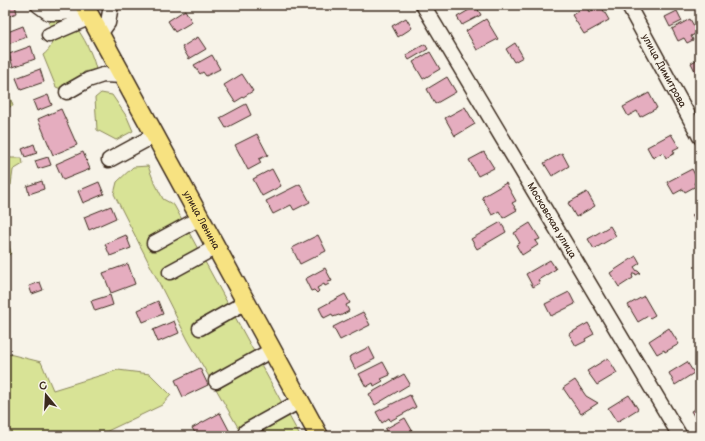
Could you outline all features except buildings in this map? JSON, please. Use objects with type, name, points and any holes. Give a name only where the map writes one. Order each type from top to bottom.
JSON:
[{"type":"main road","name":"улица Ленина","points":[[87,10],[319,436]]},
{"type":"street","points":[[38,5],[49,12],[62,13],[87,10]]},
{"type":"street","points":[[100,34],[108,23],[111,5]]},
{"type":"street","name":"Московская улица","points":[[423,5],[680,436]]},
{"type":"street","name":"улица Димитрова","points":[[628,5],[700,137]]},
{"type":"street","points":[[49,35],[87,10]]},
{"type":"street","points":[[67,92],[88,80],[103,75],[123,76]]},
{"type":"street","points":[[109,160],[155,135]]},
{"type":"street","points":[[154,243],[200,218]]},
{"type":"street","points":[[170,272],[216,247]]},
{"type":"street","points":[[200,328],[246,302]]},
{"type":"street","points":[[216,381],[272,350]]},
{"type":"street","points":[[246,431],[300,401]]},
{"type":"green space","points":[[68,15],[88,47],[96,69],[84,72],[76,83],[61,89],[56,87],[43,55],[50,48],[52,40],[49,23],[56,16]]},
{"type":"green space","points":[[101,93],[112,95],[127,117],[133,131],[116,140],[97,130],[95,98]]},
{"type":"green space","points":[[5,96],[10,97],[13,106],[5,108]]},
{"type":"green space","points":[[5,154],[11,158],[22,158],[23,164],[13,170],[11,185],[5,186]]},
{"type":"green space","points":[[148,166],[163,199],[174,205],[300,436],[243,436],[188,340],[114,194],[117,182],[133,167]]},
{"type":"green space","points":[[5,231],[11,253],[5,259]]},
{"type":"green space","points":[[5,347],[9,354],[41,362],[53,390],[118,370],[150,374],[171,395],[162,405],[97,436],[5,436]]}]
